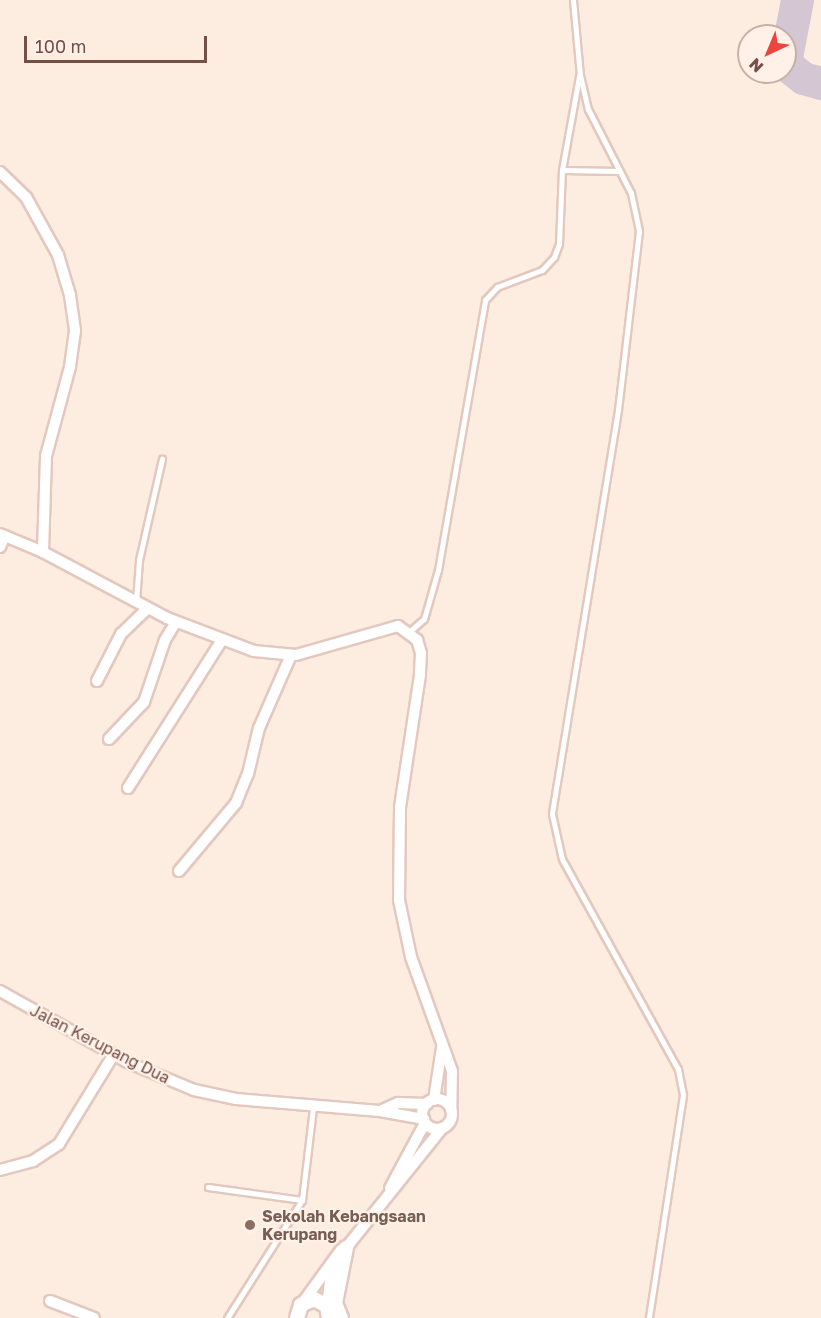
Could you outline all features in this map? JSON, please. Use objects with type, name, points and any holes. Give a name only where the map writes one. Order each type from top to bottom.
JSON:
[{"type":"main road","points":[[341,1318],[336,1291],[349,1244]]},
{"type":"main road","points":[[296,1312],[314,1299],[329,1315]]},
{"type":"street","points":[[0,171],[26,197],[58,255],[70,295],[75,331],[70,367],[46,456],[43,552]]},
{"type":"street","points":[[0,547],[3,535],[43,552],[176,622],[254,651],[291,655],[398,626],[410,631],[421,653],[400,807],[399,900],[411,957],[452,1071],[450,1123],[442,1128],[349,1244],[328,1264],[296,1312]]},
{"type":"street","points":[[97,681],[121,634],[148,608]]},
{"type":"street","points":[[109,739],[144,702],[165,640],[176,622]]},
{"type":"street","points":[[128,788],[222,640]]},
{"type":"street","points":[[179,871],[236,803],[248,774],[259,728],[291,655]]},
{"type":"street","name":"Jalan Kerupang Dua","points":[[0,992],[161,1079],[194,1090],[313,1108],[380,1111],[424,1121]]},
{"type":"street","points":[[387,1197],[394,1176],[424,1121],[442,1042]]},
{"type":"street","points":[[0,1170],[33,1161],[59,1144],[114,1054]]},
{"type":"street","points":[[430,1102],[445,1102],[451,1110]]},
{"type":"street","name":"Jalan Kerupang Dua","points":[[380,1111],[398,1103],[430,1102]]},
{"type":"street","points":[[424,1121],[442,1128]]},
{"type":"street","points":[[329,1315],[330,1282],[349,1244]]},
{"type":"street","points":[[50,1301],[94,1318]]},
{"type":"lane","points":[[573,0],[580,72],[588,109],[637,212],[632,308],[552,814],[562,859],[678,1069],[683,1095],[649,1318]]},
{"type":"lane","points":[[410,631],[424,619],[438,570],[485,300],[497,287],[542,270],[554,257],[559,244],[562,170],[580,72]]},
{"type":"lane","points":[[562,170],[619,171]]},
{"type":"lane","points":[[136,602],[138,560],[162,459]]},
{"type":"lane","points":[[227,1318],[302,1200],[313,1108]]},
{"type":"lane","points":[[208,1187],[302,1200]]},
{"type":"taxiway","points":[[797,0],[786,57],[789,67],[803,78],[821,83]]},
{"type":"place","name":"Sekolah Kebangsaan Kerupang","points":[[250,1225]]}]
